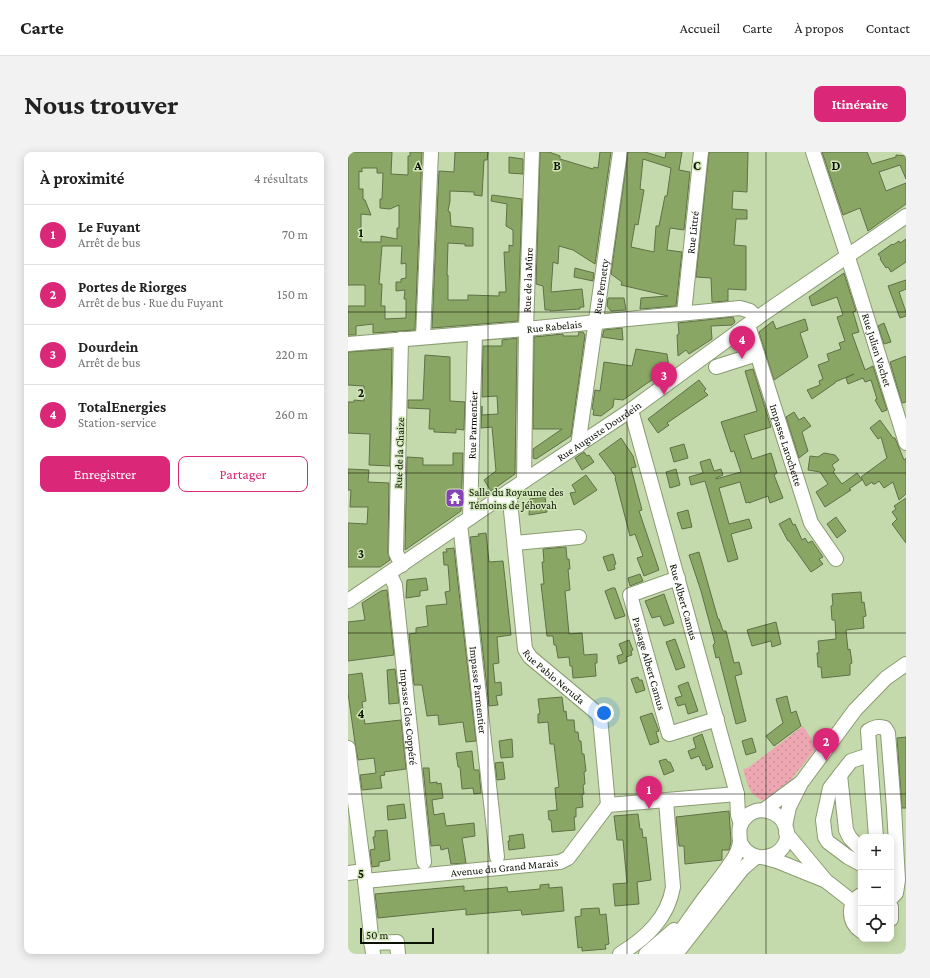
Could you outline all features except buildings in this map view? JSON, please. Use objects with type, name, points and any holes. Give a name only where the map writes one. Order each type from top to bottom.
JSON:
[{"type":"street","points":[[423,337],[431,152]]},
{"type":"street","name":"Rue de la Mûre","points":[[524,481],[526,329],[532,152]]},
{"type":"street","name":"Rue Pernetty","points":[[578,446],[620,152]]},
{"type":"street","name":"Rue Littré","points":[[684,313],[701,152]]},
{"type":"street","name":"Rue Julien Vachet","points":[[813,152],[906,443]]},
{"type":"street","name":"Rue Auguste Dourdein","points":[[348,601],[631,410],[753,321],[906,216]]},
{"type":"street","name":"Rue Rabelais","points":[[348,344],[526,329],[740,308],[750,311],[753,321]]},
{"type":"street","name":"Impasse Larochette","points":[[753,321],[757,354],[811,523],[836,559]]},
{"type":"street","name":"Rue Parmentier","points":[[465,521],[475,333]]},
{"type":"street","name":"Rue de la Chaize","points":[[401,339],[396,553],[402,565]]},
{"type":"street","points":[[716,367],[757,354]]},
{"type":"street","name":"Rue Albert Camus","points":[[631,410],[737,794],[738,815],[741,824]]},
{"type":"street","name":"Rue Pablo Neruda","points":[[509,491],[526,653],[600,717],[608,805]]},
{"type":"street","name":"Impasse Parmentier","points":[[465,521],[480,693],[497,856]]},
{"type":"street","points":[[515,544],[579,538]]},
{"type":"street","name":"Impasse Clos Coppéré","points":[[389,573],[395,585],[424,862]]},
{"type":"street","name":"Passage Albert Camus","points":[[678,578],[630,595],[669,734],[716,719]]},
{"type":"street","points":[[676,954],[742,869],[761,858],[773,856],[779,852],[786,840],[786,829],[790,807],[801,783],[855,710],[886,678],[906,664]]},
{"type":"street","points":[[886,678],[906,667]]},
{"type":"street","points":[[876,834],[868,731],[873,727],[879,726],[885,728],[888,733],[898,880],[896,893],[894,895]]},
{"type":"street","points":[[348,748],[365,876],[372,949],[397,942],[398,954]]},
{"type":"street","points":[[858,862],[828,842],[825,837],[823,820],[830,788],[844,768],[851,761],[869,755]]},
{"type":"street","points":[[840,775],[846,830],[850,838],[858,846]]},
{"type":"street","points":[[801,783],[761,810],[747,816],[741,824],[738,835],[740,842],[746,852],[761,858],[777,861],[826,881],[857,898],[851,908],[850,915],[852,922],[858,929]]},
{"type":"street","points":[[608,805],[737,794],[761,810],[774,813],[781,818],[786,829],[826,881]]},
{"type":"street","points":[[620,954],[649,933],[668,908],[671,899],[673,887],[666,801]]},
{"type":"street","name":"Avenue du Grand Marais","points":[[348,873],[365,876],[560,862],[568,858],[608,805]]},
{"type":"street","points":[[664,954],[732,861],[740,842]]},
{"type":"street","points":[[646,954],[698,907]]},
{"type":"shaded area","points":[[803,726],[817,747],[778,796],[764,801],[759,799],[749,788],[743,769],[748,768]]},
{"type":"place","name":"TotalEnergies","points":[[742,359]]},
{"type":"place","name":"Dourdein","points":[[664,395]]},
{"type":"place","name":"Salle du Royaume des Témoins de Jéhovah","points":[[455,498]]},
{"type":"place","name":"Portes de Riorges","points":[[826,761]]},
{"type":"place","name":"Le Fuyant","points":[[649,809]]}]
